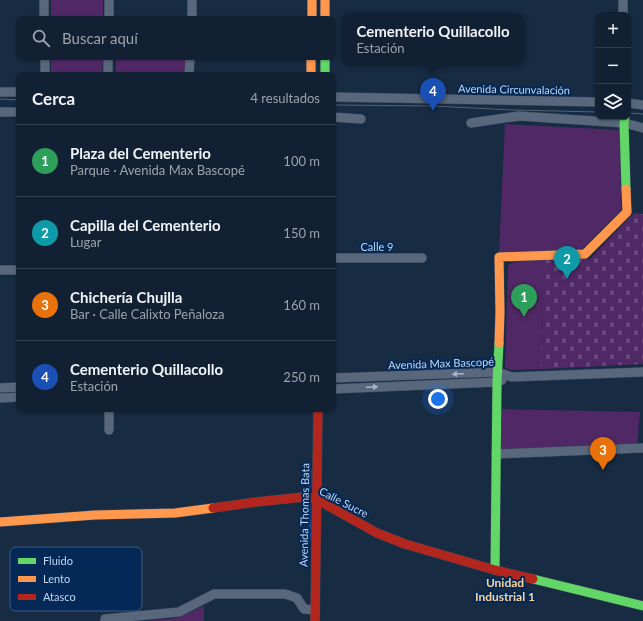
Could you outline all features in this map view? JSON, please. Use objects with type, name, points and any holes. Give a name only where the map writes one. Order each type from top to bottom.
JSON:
[{"type":"main road","points":[[312,0],[312,16]]},
{"type":"main road","points":[[325,0],[325,16]]},
{"type":"main road","points":[[311,60],[311,72]]},
{"type":"main road","points":[[325,60],[325,72]]},
{"type":"main road","points":[[495,570],[497,377],[500,312],[499,257],[585,254],[627,212],[625,120]]},
{"type":"main road","name":"Avenida Thomas Bata","points":[[315,621],[318,412]]},
{"type":"main road","name":"Calle Sucre","points":[[0,522],[96,515],[175,513],[304,497],[316,499],[377,533],[405,544],[495,570],[643,606]]},
{"type":"street","points":[[44,0],[44,16]]},
{"type":"street","points":[[109,0],[109,16]]},
{"type":"street","points":[[192,0],[192,16]]},
{"type":"street","points":[[623,0],[623,12]]},
{"type":"street","points":[[45,60],[45,72]]},
{"type":"street","points":[[108,60],[108,72]]},
{"type":"street","points":[[189,72],[190,60]]},
{"type":"street","points":[[0,92],[16,92]]},
{"type":"street","name":"Avenida Circunvalación","points":[[336,97],[595,102]]},
{"type":"street","points":[[631,103],[643,105]]},
{"type":"street","points":[[0,112],[16,112]]},
{"type":"street","points":[[471,123],[519,116],[595,119]]},
{"type":"street","points":[[336,117],[360,119]]},
{"type":"street","points":[[625,120],[643,128]]},
{"type":"street","name":"Calle 9","points":[[336,258],[422,258]]},
{"type":"street","points":[[0,270],[16,270]]},
{"type":"street","name":"Avenida Max Bascopé","points":[[336,389],[512,376],[643,372]]},
{"type":"street","name":"Avenida Max Bascopé","points":[[336,378],[497,377]]},
{"type":"street","points":[[0,388],[16,387]]},
{"type":"street","points":[[0,398],[16,397]]},
{"type":"street","points":[[109,412],[109,430]]},
{"type":"street","points":[[496,454],[643,448]]},
{"type":"street","points":[[105,621],[105,619],[179,612],[214,594],[285,594],[297,598],[304,610],[315,610]]},
{"type":"green space","points":[[51,0],[103,0],[103,16],[51,16]]},
{"type":"green space","points":[[51,60],[103,60],[102,72],[51,72]]},
{"type":"green space","points":[[116,60],[187,60],[186,72],[116,72]]},
{"type":"green space","points":[[505,124],[620,130],[621,210],[581,250],[499,253]]},
{"type":"green space","points":[[634,213],[643,214],[643,364],[541,369],[542,259],[590,259]]},
{"type":"green space","points":[[542,259],[541,369],[510,370],[505,368],[508,265],[514,262]]},
{"type":"green space","points":[[501,409],[640,412],[637,444],[501,449]]},
{"type":"green space","points":[[204,606],[204,621],[145,621],[177,618]]},
{"type":"waterway","points":[[310,487],[311,470]]},
{"type":"waterway","points":[[310,505],[310,538]]},
{"type":"tram line","points":[[0,99],[16,100]]},
{"type":"tram line","points":[[336,105],[433,106],[595,112]]},
{"type":"tram line","points":[[631,113],[643,114]]},
{"type":"traffic: fast","points":[[325,60],[325,72]]},
{"type":"traffic: fast","points":[[624,120],[626,189]]},
{"type":"traffic: fast","points":[[495,570],[497,382],[499,343]]},
{"type":"traffic: fast","points":[[533,579],[643,606]]},
{"type":"traffic: slow","points":[[312,0],[312,16]]},
{"type":"traffic: slow","points":[[325,0],[325,16]]},
{"type":"traffic: slow","points":[[311,60],[311,72]]},
{"type":"traffic: slow","points":[[499,343],[499,257],[585,254],[627,212],[626,189]]},
{"type":"traffic: slow","points":[[0,522],[95,515],[175,513],[213,508]]},
{"type":"traffic: jam","points":[[315,621],[318,412]]},
{"type":"traffic: jam","points":[[213,508],[304,497],[316,499],[377,533],[405,544],[495,570],[533,579]]},
{"type":"place","name":"Cementerio Quillacollo","points":[[433,111]]},
{"type":"place","name":"Capilla del Cementerio","points":[[567,279]]},
{"type":"place","name":"Plaza del Cementerio","points":[[524,317]]},
{"type":"place","name":"Chichería Chujlla","points":[[603,470]]},
{"type":"district","name":"Unidad Industrial 1","points":[[505,589]]}]
